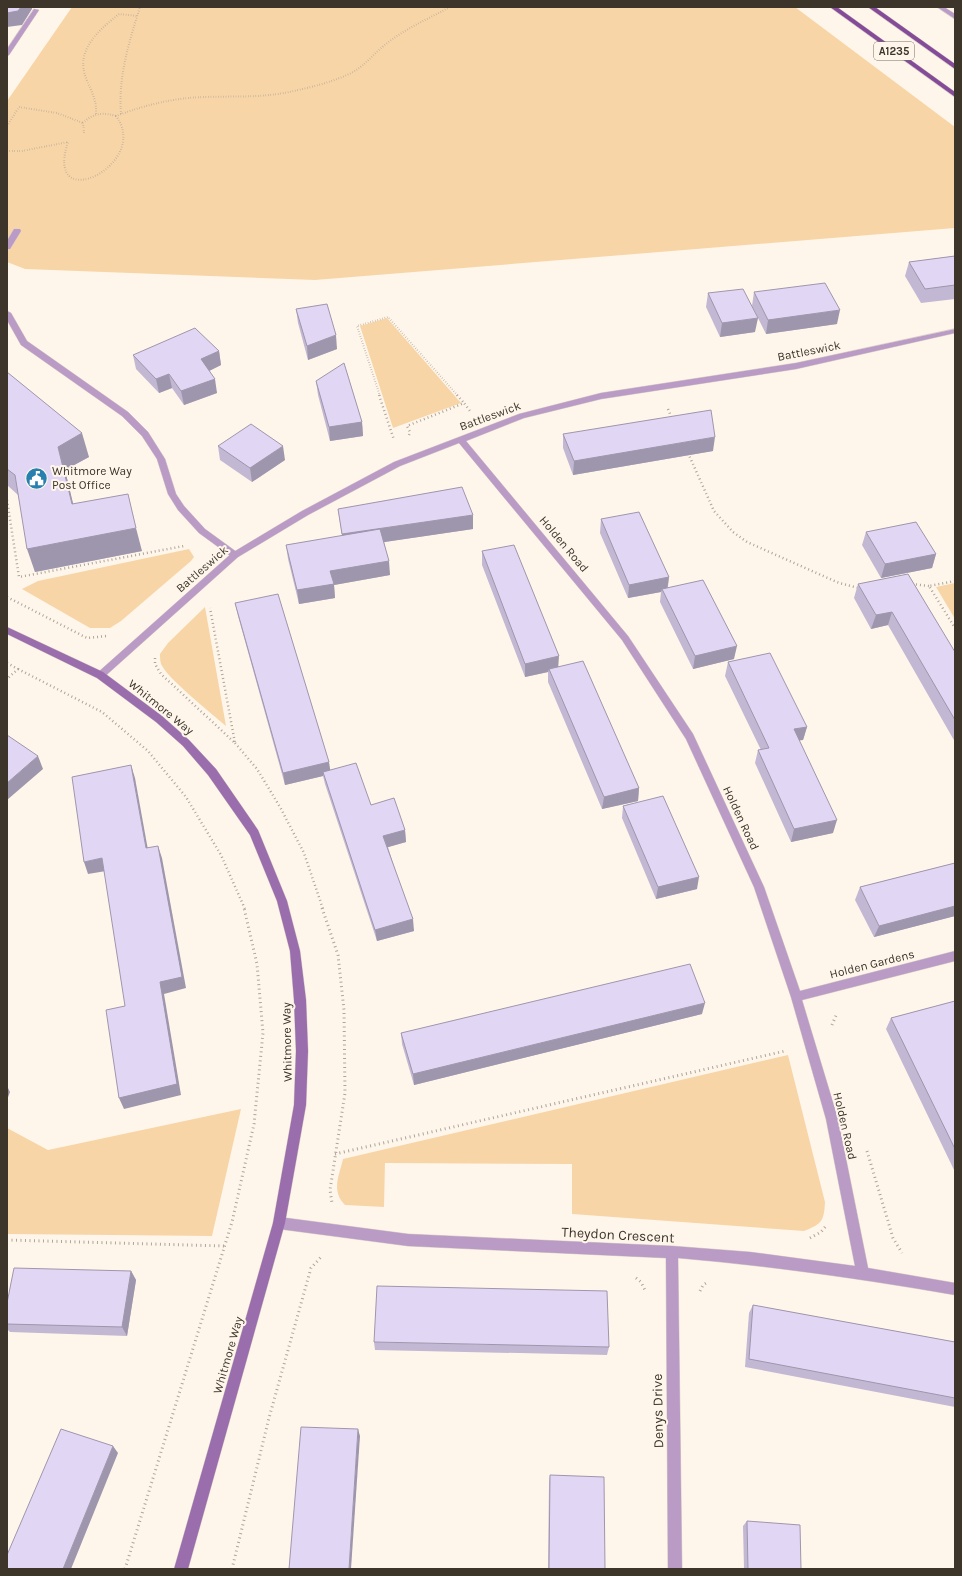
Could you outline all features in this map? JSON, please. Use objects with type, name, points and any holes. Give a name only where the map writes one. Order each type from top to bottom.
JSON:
[{"type":"main road","name":"A1235","points":[[833,7],[955,96]]},
{"type":"main road","name":"A1235","points":[[872,7],[955,67]]},
{"type":"street","points":[[940,7],[955,17]]},
{"type":"street","points":[[7,54],[36,10]]},
{"type":"street","points":[[7,247],[17,231]]},
{"type":"street","points":[[7,313],[24,343],[125,414],[145,434],[161,459],[172,494],[181,508],[202,531],[235,555]]},
{"type":"street","name":"Battleswick","points":[[100,676],[235,555],[349,489],[397,464],[522,416],[602,396],[796,366],[955,331]]},
{"type":"street","name":"Holden Road","points":[[460,439],[625,638],[690,737],[759,888],[796,997],[832,1119],[863,1273]]},
{"type":"street","name":"Whitmore Way","points":[[7,630],[100,676],[159,719],[186,743],[212,772],[254,833],[282,901],[295,950],[300,1000],[302,1051],[300,1105],[279,1223],[181,1569]]},
{"type":"street","name":"Holden Gardens","points":[[796,997],[955,956]]},
{"type":"street","name":"Theydon Crescent","points":[[279,1223],[408,1240],[672,1252],[750,1258],[863,1273],[955,1289]]},
{"type":"street","name":"Denys Drive","points":[[672,1252],[675,1569]]},
{"type":"path","points":[[121,114],[120,96],[128,45],[140,7]]},
{"type":"path","points":[[116,116],[152,104],[181,98],[261,96],[289,92],[347,75],[366,64],[380,49],[404,32],[450,7]]},
{"type":"path","points":[[96,114],[96,97],[84,72],[83,56],[90,42],[99,30],[119,14],[137,16]]},
{"type":"path","points":[[7,126],[19,107],[57,113],[83,123]]},
{"type":"path","points":[[7,151],[21,152],[46,145],[68,142],[63,159],[66,171],[76,180],[86,179],[108,168],[119,153],[122,145],[123,129],[119,119],[108,113],[96,114],[88,118],[83,123]]},
{"type":"path","points":[[83,123],[84,133]]},
{"type":"path","points":[[395,442],[357,326],[388,317],[464,403]]},
{"type":"path","points":[[673,420],[667,407],[674,406]]},
{"type":"path","points":[[686,448],[714,511],[733,532],[748,542],[839,583],[859,588],[865,587]]},
{"type":"path","points":[[7,500],[19,577],[187,546]]},
{"type":"path","points":[[911,584],[929,586],[955,581]]},
{"type":"path","points":[[929,586],[955,628]]},
{"type":"path","points":[[7,597],[86,638],[109,636]]},
{"type":"path","points":[[155,652],[155,664],[161,674],[235,743],[209,606]]},
{"type":"path","points":[[7,663],[102,712],[148,751],[186,797],[217,848],[244,907],[257,964],[263,1032],[254,1124],[232,1222],[125,1569]]},
{"type":"path","points":[[7,679],[18,669]]},
{"type":"path","points":[[832,1028],[832,1022],[838,1010]]},
{"type":"path","points":[[335,1154],[786,1051]]},
{"type":"path","points":[[866,1148],[893,1238],[901,1253],[906,1255]]},
{"type":"path","points":[[7,1240],[224,1246]]},
{"type":"path","points":[[232,1569],[269,1418],[311,1268],[318,1258],[326,1253]]},
{"type":"path","points":[[631,1274],[641,1282],[647,1294]]},
{"type":"path","points":[[698,1296],[703,1285],[710,1280]]},
{"type":"shaded area","points":[[72,7],[795,7],[955,127],[955,228],[315,280],[25,269],[7,262],[7,101]]},
{"type":"shaded area","points":[[387,318],[461,403],[393,428],[360,326]]},
{"type":"shaded area","points":[[189,549],[194,557],[191,561],[121,621],[110,628],[90,628],[22,589],[38,581]]},
{"type":"shaded area","points":[[955,583],[955,619],[936,587]]},
{"type":"shaded area","points":[[205,607],[226,726],[181,687],[165,670],[160,662],[160,654],[168,643]]},
{"type":"shaded area","points":[[788,1055],[825,1202],[824,1214],[821,1221],[815,1226],[804,1231],[572,1214],[572,1164],[385,1163],[384,1207],[345,1205],[338,1194],[337,1183],[343,1159]]},
{"type":"shaded area","points":[[241,1109],[212,1236],[7,1234],[7,1128],[48,1150]]},
{"type":"building","points":[[7,7],[21,7],[18,11],[7,13]]},
{"type":"building","points":[[955,256],[955,285],[925,289],[909,262]]},
{"type":"building","points":[[825,283],[840,310],[768,320],[754,292]]},
{"type":"building","points":[[743,289],[758,318],[722,323],[708,293]]},
{"type":"building","points":[[327,304],[336,335],[307,346],[296,309]]},
{"type":"building","points":[[195,328],[219,351],[201,359],[215,379],[181,391],[169,374],[156,379],[133,355]]},
{"type":"building","points":[[344,363],[362,422],[329,427],[316,381]]},
{"type":"building","name":"Whitmore Way Post Office","points":[[7,372],[82,433],[58,447],[72,504],[128,494],[136,528],[27,549],[15,475],[7,469]]},
{"type":"building","points":[[711,410],[715,437],[574,461],[563,434]]},
{"type":"building","points":[[251,424],[283,446],[250,468],[218,446]]},
{"type":"building","points":[[462,487],[473,515],[342,534],[338,509]]},
{"type":"building","points":[[639,512],[669,577],[629,585],[601,519]]},
{"type":"building","points":[[916,522],[936,554],[885,564],[866,532]]},
{"type":"building","points":[[380,529],[389,561],[330,571],[334,584],[297,590],[286,545]]},
{"type":"building","points":[[514,545],[559,656],[525,664],[482,551]]},
{"type":"building","points":[[908,574],[955,652],[955,720],[892,612],[876,615],[858,584]]},
{"type":"building","points":[[703,580],[737,646],[695,656],[662,589]]},
{"type":"building","points":[[278,594],[329,762],[283,773],[235,603]]},
{"type":"building","points":[[770,653],[807,727],[794,729],[837,820],[794,829],[758,750],[769,748],[728,662]]},
{"type":"building","points":[[583,661],[639,788],[604,797],[549,669]]},
{"type":"building","points":[[7,735],[38,756],[7,783]]},
{"type":"building","points":[[356,763],[371,805],[394,798],[405,830],[383,836],[413,919],[375,930],[323,772]]},
{"type":"building","points":[[131,765],[146,848],[158,846],[182,977],[160,982],[177,1084],[119,1098],[106,1010],[125,1006],[102,858],[84,862],[72,777]]},
{"type":"building","points":[[663,796],[699,877],[658,887],[623,806]]},
{"type":"building","points":[[955,863],[955,906],[879,926],[860,887]]},
{"type":"building","points":[[690,964],[705,1003],[413,1074],[401,1033]]},
{"type":"building","points":[[955,1001],[955,1149],[891,1018]]},
{"type":"building","points":[[14,1268],[131,1271],[122,1327],[7,1324],[7,1303]]},
{"type":"building","points":[[377,1286],[607,1291],[609,1347],[374,1342]]},
{"type":"building","points":[[753,1305],[955,1342],[955,1398],[749,1359]]},
{"type":"building","points":[[301,1427],[358,1429],[349,1569],[289,1569]]},
{"type":"building","points":[[61,1429],[113,1446],[63,1569],[7,1569],[7,1555]]},
{"type":"building","points":[[550,1475],[604,1477],[605,1569],[549,1569]]},
{"type":"building","points":[[747,1521],[800,1525],[801,1569],[748,1569]]},
{"type":"place","name":"Whitmore Way Post Office","points":[[37,478]]}]
